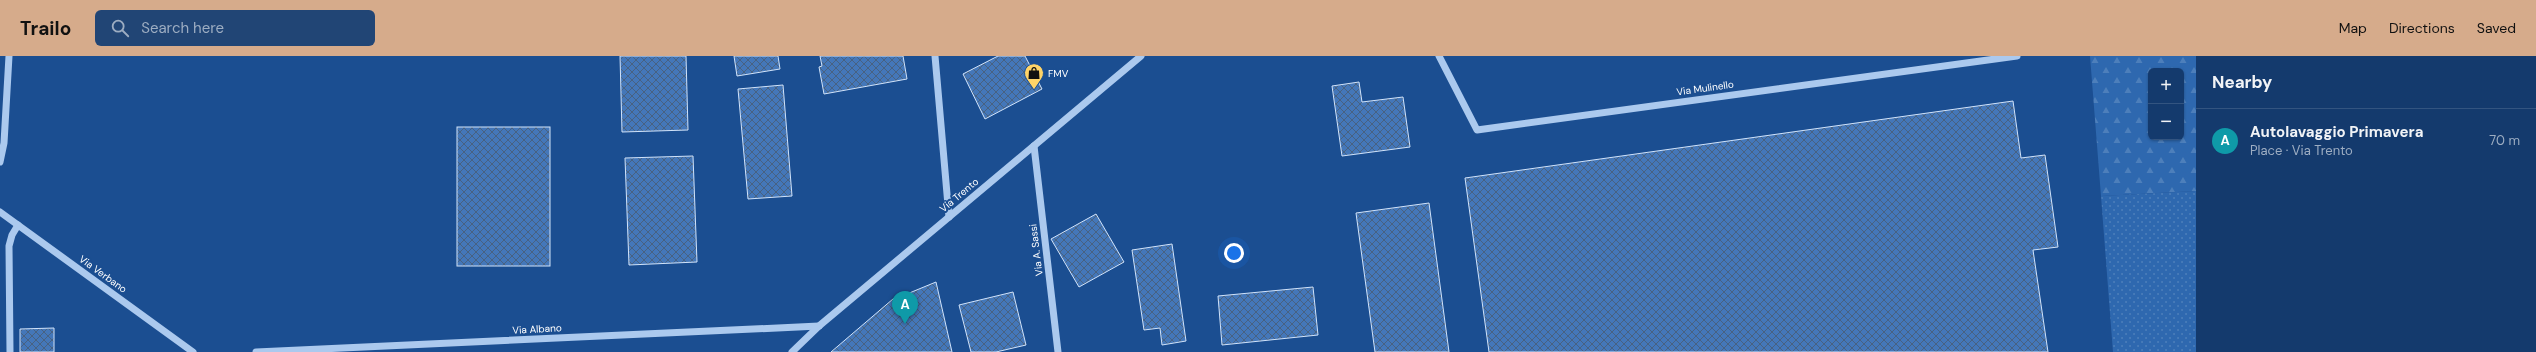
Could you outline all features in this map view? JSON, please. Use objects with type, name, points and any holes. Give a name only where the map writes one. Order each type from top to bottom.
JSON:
[{"type":"street","points":[[0,162],[4,143],[9,56]]},
{"type":"street","points":[[934,56],[949,217]]},
{"type":"street","name":"Via Trento","points":[[792,352],[819,326],[1141,56]]},
{"type":"street","name":"Via Mulinello","points":[[1439,56],[1477,130],[2017,56]]},
{"type":"street","name":"Via A. Sassi","points":[[1034,146],[1058,352]]},
{"type":"street","name":"Via Verbano","points":[[0,212],[193,352]]},
{"type":"street","points":[[10,352],[9,246],[12,235],[18,225]]},
{"type":"street","name":"Via Albano","points":[[256,352],[819,326]]},
{"type":"green space","points":[[2090,56],[2196,56],[2196,191],[2101,196]]},
{"type":"green space","points":[[2196,191],[2196,352],[2113,352],[2101,196]]},
{"type":"building","points":[[620,56],[686,56],[688,130],[622,132]]},
{"type":"building","points":[[734,56],[778,56],[780,69],[737,76]]},
{"type":"building","points":[[820,56],[903,56],[907,79],[824,94],[819,67],[822,66]]},
{"type":"building","points":[[998,56],[1025,56],[1042,89],[985,119],[963,74]]},
{"type":"building","points":[[1359,82],[1362,102],[1403,97],[1410,147],[1342,156],[1332,86]]},
{"type":"building","points":[[783,85],[792,196],[748,199],[738,89]]},
{"type":"building","points":[[2013,101],[2021,158],[2045,155],[2058,247],[2033,250],[2048,352],[1489,352],[1465,178]]},
{"type":"building","points":[[457,127],[550,127],[550,266],[457,266]]},
{"type":"building","points":[[693,156],[697,262],[629,265],[625,158]]},
{"type":"building","points":[[1429,203],[1449,352],[1375,352],[1356,213]]},
{"type":"building","points":[[1096,214],[1124,262],[1079,287],[1051,239]]},
{"type":"building","points":[[1172,244],[1186,341],[1162,345],[1160,328],[1144,330],[1132,250]]},
{"type":"building","points":[[936,282],[952,352],[831,352],[900,293],[902,296]]},
{"type":"building","points":[[1313,287],[1318,335],[1222,345],[1218,296]]},
{"type":"building","points":[[1013,292],[1026,345],[996,352],[971,352],[959,305]]},
{"type":"building","points":[[54,328],[54,352],[20,352],[20,329]]},
{"type":"place","name":"FMV","points":[[1034,90]]},
{"type":"place","name":"Autolavaggio Primavera","points":[[905,324]]}]
